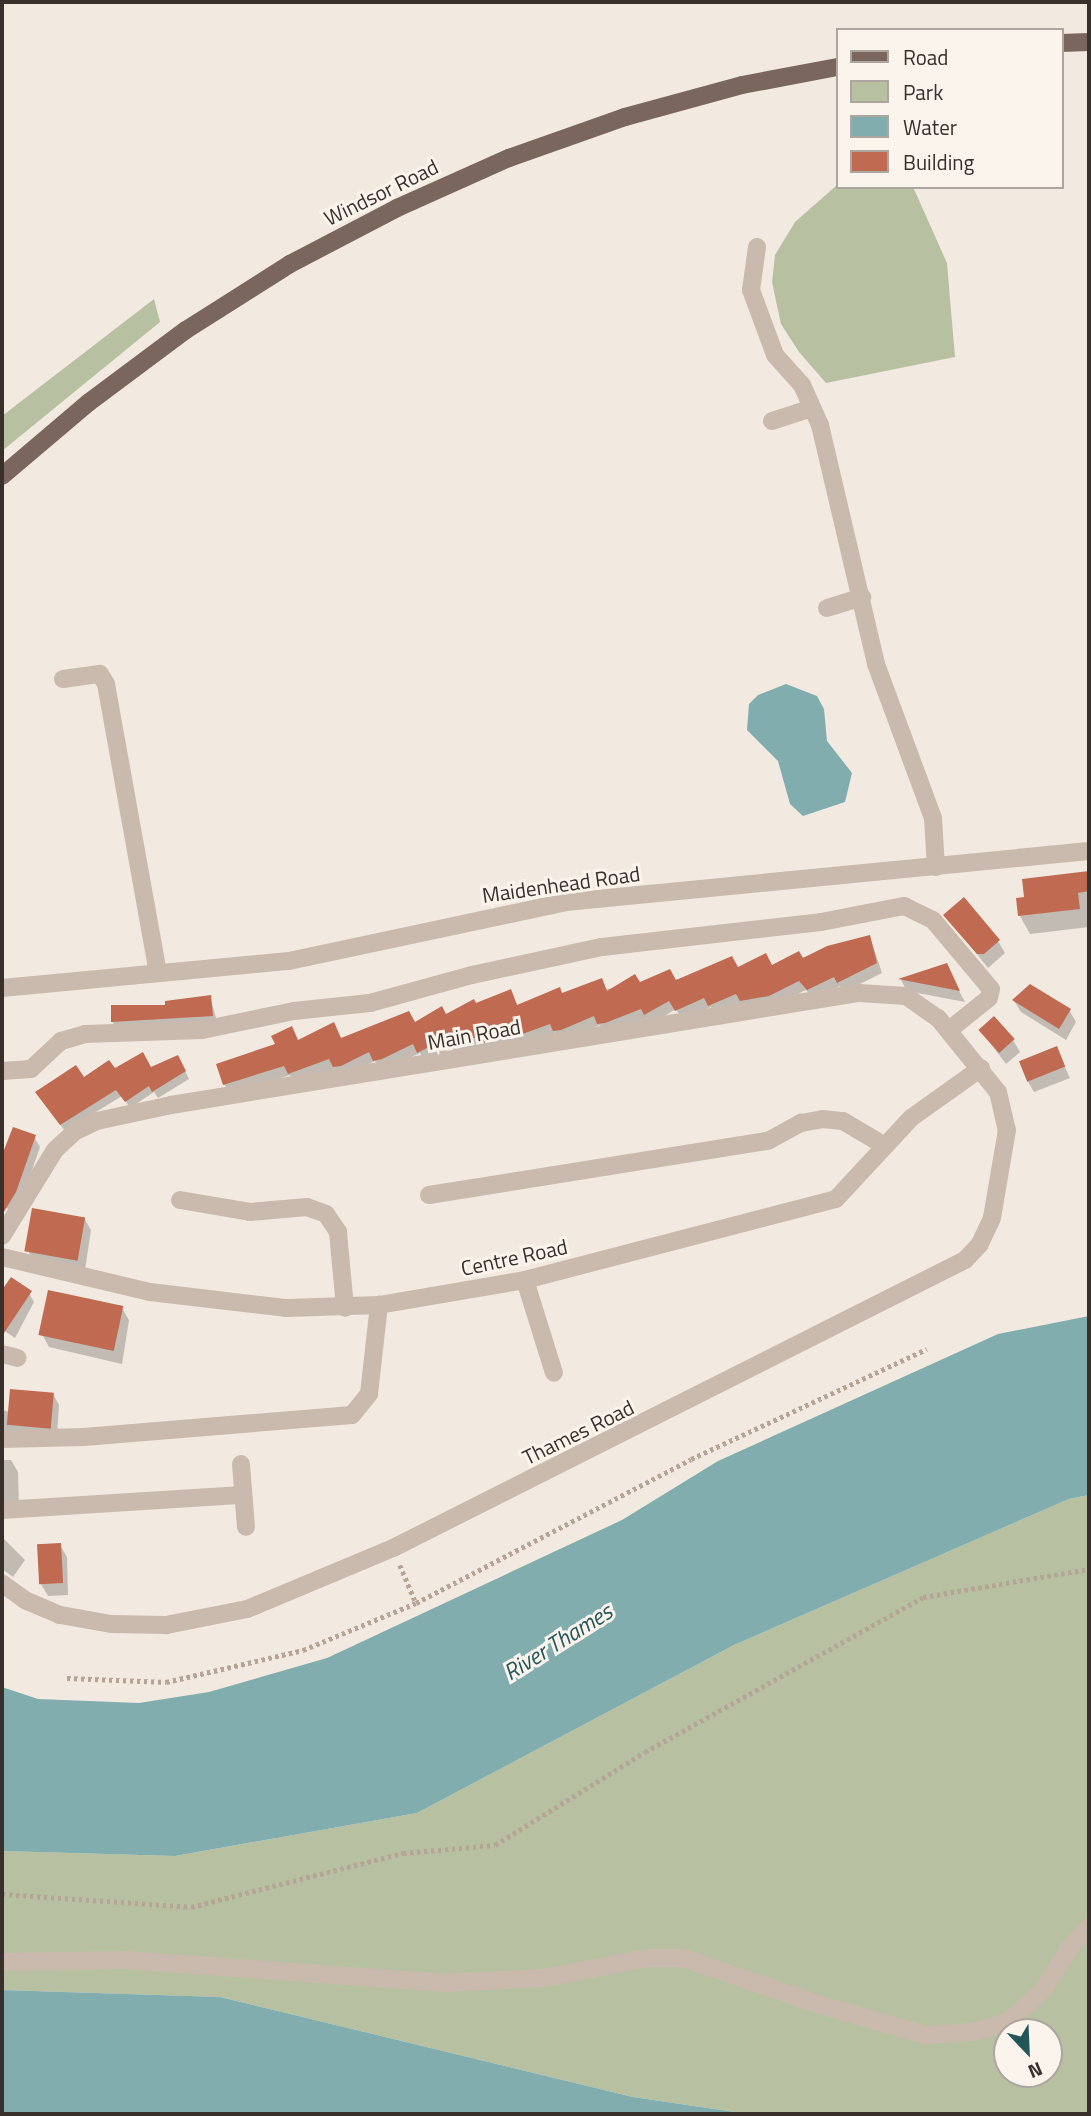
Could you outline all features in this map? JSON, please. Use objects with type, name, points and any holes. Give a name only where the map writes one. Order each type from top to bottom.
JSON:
[{"type":"main road","points":[[1063,43],[1089,42]]},
{"type":"main road","name":"Windsor Road","points":[[2,476],[88,403],[186,330],[290,264],[397,208],[509,158],[625,117],[742,85],[836,67]]},
{"type":"street","points":[[757,247],[751,290],[759,318],[775,355],[802,385],[812,408],[862,597],[876,664],[933,818],[936,867]]},
{"type":"street","points":[[772,421],[812,408]]},
{"type":"street","points":[[827,608],[862,597]]},
{"type":"street","points":[[63,679],[100,674],[106,684],[158,972]]},
{"type":"street","name":"Maidenhead Road","points":[[2,988],[330,955],[566,902],[1089,851]]},
{"type":"street","points":[[2,1071],[31,1069],[61,1041],[85,1034],[202,1030],[294,1011],[361,1005],[601,947],[821,922],[904,906],[933,920],[991,989],[989,998],[949,1030]]},
{"type":"street","name":"Main Road","points":[[2,1236],[64,1140],[85,1125],[120,1114],[859,993],[906,996],[929,1009],[981,1068]]},
{"type":"street","name":"Centre Road","points":[[2,1257],[181,1297],[262,1307],[345,1308],[379,1305],[525,1280],[826,1203],[845,1194],[911,1118],[981,1068]]},
{"type":"street","name":"Thames Road","points":[[2,1583],[25,1600],[60,1615],[111,1625],[166,1625],[247,1609],[393,1548],[965,1260],[980,1244],[992,1218],[1007,1143],[1002,1103],[981,1068]]},
{"type":"street","points":[[429,1195],[768,1141],[801,1123],[823,1119],[843,1121],[885,1146]]},
{"type":"street","points":[[180,1200],[250,1212],[307,1207],[326,1214],[338,1232],[345,1308]]},
{"type":"street","points":[[525,1280],[554,1373]]},
{"type":"street","points":[[2,1439],[84,1437],[352,1415],[369,1394],[379,1305]]},
{"type":"street","points":[[241,1464],[246,1527]]},
{"type":"street","points":[[2,1510],[243,1495]]},
{"type":"street","points":[[2,1962],[125,1961],[442,1983],[544,1978],[647,1958],[683,1958],[820,2005],[925,2035],[973,2032],[1007,2022],[1043,1990],[1070,1947],[1089,1927]]},
{"type":"path","points":[[67,1678],[166,1682],[303,1650],[416,1603],[691,1459],[927,1349]]},
{"type":"path","points":[[393,1548],[416,1603]]},
{"type":"path","points":[[2,1894],[191,1907],[403,1853],[495,1845],[645,1752],[923,1597],[1089,1569]]},
{"type":"green space","points":[[836,186],[836,189],[914,189],[947,263],[955,357],[826,383],[799,352],[781,324],[772,282],[775,255],[795,222]]},
{"type":"green space","points":[[154,299],[160,322],[2,451],[2,416]]},
{"type":"green space","points":[[1089,1495],[1089,2114],[748,2114],[633,2097],[220,1997],[2,1990],[2,1851],[175,1856],[417,1813],[734,1645],[1069,1499]]},
{"type":"water","points":[[786,684],[817,696],[824,709],[827,741],[852,773],[845,802],[803,816],[790,804],[778,761],[747,730],[749,704],[758,695]]},
{"type":"water","name":"River Thames","points":[[1089,1316],[1089,1495],[1069,1499],[734,1645],[417,1813],[175,1856],[2,1851],[2,1687],[38,1699],[139,1703],[209,1692],[327,1658],[622,1520],[718,1461],[998,1334]]},
{"type":"water","points":[[2,1990],[220,1997],[633,2097],[748,2114],[2,2114]]},
{"type":"building","points":[[1089,871],[1089,891],[1078,893],[1080,909],[1018,916],[1016,898],[1024,897],[1022,879]]},
{"type":"building","points":[[964,897],[1000,940],[984,954],[977,954],[943,915]]},
{"type":"building","points":[[870,935],[877,963],[837,983],[834,977],[807,990],[799,981],[769,996],[740,1001],[736,994],[708,1006],[704,998],[675,1011],[669,1001],[644,1015],[641,1009],[605,1023],[597,1024],[594,1016],[561,1030],[553,1031],[550,1024],[514,1037],[511,1031],[493,1041],[483,1043],[479,1036],[450,1048],[445,1039],[417,1053],[413,1044],[373,1061],[369,1052],[341,1066],[333,1067],[329,1059],[288,1074],[284,1066],[223,1085],[216,1064],[275,1044],[271,1036],[292,1026],[298,1040],[334,1022],[341,1038],[409,1011],[415,1022],[442,1006],[446,1014],[474,999],[476,1003],[511,989],[517,1005],[560,987],[562,993],[602,978],[607,991],[635,974],[640,982],[670,969],[676,980],[732,956],[738,967],[766,953],[772,965],[799,951],[803,958],[827,946]]},
{"type":"building","points":[[947,963],[960,991],[898,979]]},
{"type":"building","points":[[1030,984],[1071,1009],[1059,1029],[1012,1000]]},
{"type":"building","points":[[211,995],[213,1016],[111,1022],[111,1005],[165,1005],[165,1001]]},
{"type":"building","points":[[994,1016],[1015,1039],[999,1053],[978,1030]]},
{"type":"building","points":[[1057,1046],[1065,1066],[1027,1082],[1019,1061]]},
{"type":"building","points":[[143,1052],[151,1067],[178,1055],[186,1071],[152,1092],[149,1086],[125,1102],[116,1090],[60,1125],[35,1092],[76,1065],[84,1077],[109,1060],[115,1068]]},
{"type":"building","points":[[13,1127],[36,1135],[16,1192],[2,1215],[2,1155]]},
{"type":"building","points":[[32,1208],[85,1217],[78,1261],[24,1251]]},
{"type":"building","points":[[11,1277],[32,1291],[2,1336],[2,1290]]},
{"type":"building","points":[[48,1290],[123,1306],[114,1351],[38,1335]]},
{"type":"building","points":[[10,1389],[54,1393],[51,1429],[7,1425]]},
{"type":"building","points":[[61,1543],[63,1583],[39,1584],[37,1544]]}]
